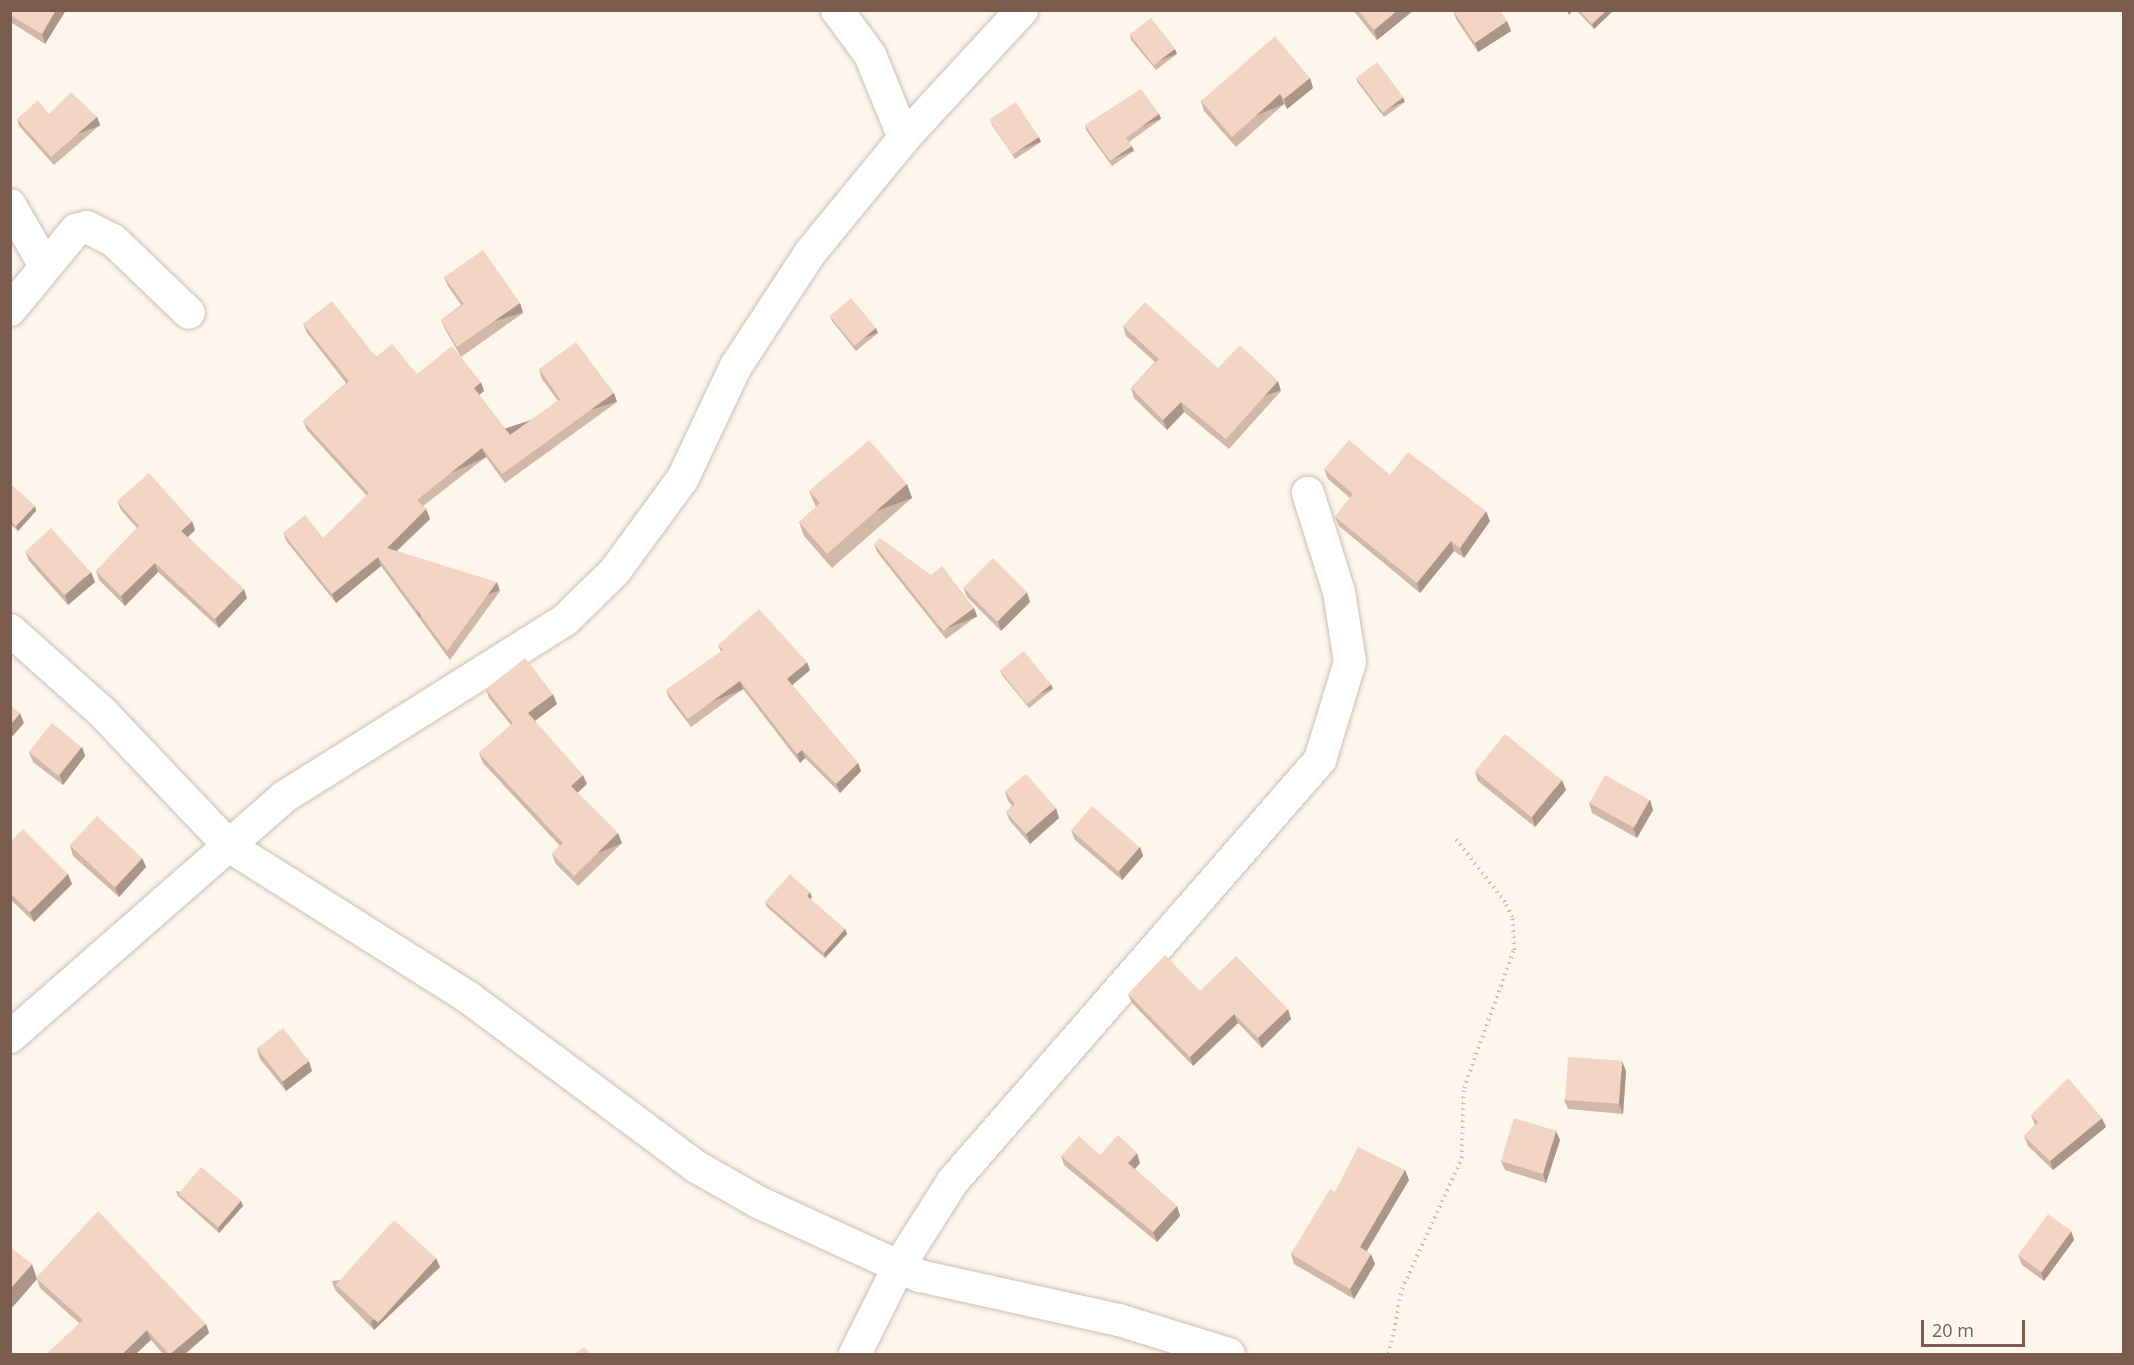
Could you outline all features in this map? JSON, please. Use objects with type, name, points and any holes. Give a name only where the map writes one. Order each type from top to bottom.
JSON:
[{"type":"street","points":[[837,10],[870,55],[904,138]]},
{"type":"street","points":[[10,1037],[284,797],[349,753],[565,620],[615,572],[683,478],[766,315],[904,138],[1022,10]]},
{"type":"street","points":[[10,205],[44,264]]},
{"type":"street","points":[[10,310],[44,264],[76,230],[99,231],[189,313]]},
{"type":"street","points":[[855,1354],[899,1266],[953,1181],[1320,760],[1350,662],[1339,592],[1308,493]]},
{"type":"street","points":[[10,630],[103,713],[229,846],[469,998],[695,1166],[758,1202],[899,1266],[949,1284],[1119,1320],[1229,1354]]},
{"type":"path","points":[[1389,1354],[1402,1289],[1462,1158],[1464,1088],[1514,950],[1508,910],[1455,838]]},
{"type":"building","points":[[10,10],[56,10],[42,34],[10,15]]},
{"type":"building","points":[[1358,10],[1398,10],[1374,30]]},
{"type":"building","points":[[1453,10],[1500,10],[1507,21],[1475,43]]},
{"type":"building","points":[[1579,10],[1607,10],[1592,24]]},
{"type":"building","points":[[1151,18],[1175,49],[1154,65],[1130,35]]},
{"type":"building","points":[[1275,36],[1310,78],[1284,99],[1280,94],[1232,137],[1201,101]]},
{"type":"building","points":[[1377,62],[1403,97],[1383,113],[1356,78]]},
{"type":"building","points":[[1141,89],[1159,114],[1126,138],[1132,146],[1110,161],[1085,125]]},
{"type":"building","points":[[71,92],[97,117],[51,157],[17,119],[38,100],[49,114]]},
{"type":"building","points":[[1016,102],[1039,137],[1012,155],[989,119]]},
{"type":"building","points":[[483,250],[520,303],[457,347],[441,320],[464,304],[444,277]]},
{"type":"building","points":[[851,298],[876,328],[855,346],[830,316]]},
{"type":"building","points":[[332,301],[376,357],[392,344],[417,374],[452,346],[481,382],[474,388],[510,435],[560,399],[539,369],[576,342],[614,393],[502,474],[482,448],[417,500],[426,509],[387,548],[497,582],[447,651],[378,557],[332,594],[283,533],[305,515],[323,538],[369,493],[303,421],[349,381],[303,324]]},
{"type":"building","points":[[1145,302],[1218,368],[1240,345],[1278,381],[1226,439],[1181,402],[1163,420],[1131,388],[1159,359],[1123,326]]},
{"type":"building","points":[[869,440],[907,484],[827,554],[799,522],[820,503],[809,491]]},
{"type":"building","points":[[1349,440],[1390,475],[1408,452],[1486,511],[1460,548],[1451,541],[1417,583],[1335,517],[1353,494],[1324,469]]},
{"type":"building","points":[[149,473],[192,521],[181,531],[244,589],[215,619],[155,563],[121,596],[96,571],[139,526],[117,501]]},
{"type":"building","points":[[10,484],[35,506],[16,526],[10,520]]},
{"type":"building","points":[[51,528],[90,572],[64,595],[25,551]]},
{"type":"building","points":[[880,538],[931,575],[942,566],[974,608],[943,631],[874,544]]},
{"type":"building","points":[[993,558],[1027,592],[997,622],[963,588]]},
{"type":"building","points":[[759,609],[807,662],[787,679],[858,763],[836,784],[802,750],[797,754],[740,681],[688,719],[666,690],[723,650],[718,645]]},
{"type":"building","points":[[1024,651],[1051,684],[1027,704],[1000,671]]},
{"type":"building","points":[[525,658],[553,694],[528,713],[583,775],[571,786],[618,833],[574,876],[552,854],[563,843],[479,753],[513,723],[486,689]]},
{"type":"building","points":[[10,705],[20,713],[10,725]]},
{"type":"building","points":[[52,723],[82,747],[58,776],[29,752]]},
{"type":"building","points":[[1505,734],[1562,780],[1532,817],[1475,771]]},
{"type":"building","points":[[1026,774],[1056,808],[1026,834],[1006,812],[1015,804],[1005,791]]},
{"type":"building","points":[[1605,775],[1650,800],[1634,828],[1589,803]]},
{"type":"building","points":[[1092,806],[1140,847],[1119,871],[1071,830]]},
{"type":"building","points":[[97,816],[142,858],[115,888],[70,845]]},
{"type":"building","points":[[23,829],[68,874],[30,912],[10,893],[10,842]]},
{"type":"building","points":[[790,874],[810,892],[807,896],[845,929],[824,953],[765,902]]},
{"type":"building","points":[[1165,955],[1200,991],[1236,956],[1288,1009],[1258,1038],[1234,1014],[1190,1057],[1128,994]]},
{"type":"building","points":[[283,1028],[309,1061],[283,1081],[257,1048]]},
{"type":"building","points":[[1568,1057],[1622,1061],[1619,1104],[1565,1100]]},
{"type":"building","points":[[2068,1078],[2102,1118],[2050,1161],[2024,1136],[2038,1122],[2031,1115]]},
{"type":"building","points":[[1514,1118],[1556,1131],[1543,1174],[1501,1161]]},
{"type":"building","points":[[1118,1135],[1137,1153],[1128,1163],[1177,1206],[1153,1232],[1061,1156],[1079,1136],[1100,1155]]},
{"type":"building","points":[[1358,1147],[1405,1170],[1360,1247],[1371,1254],[1350,1289],[1291,1254],[1330,1189],[1335,1192]]},
{"type":"building","points":[[201,1167],[241,1200],[218,1227],[179,1194]]},
{"type":"building","points":[[98,1211],[206,1324],[170,1354],[147,1330],[122,1354],[46,1354],[83,1320],[36,1278]]},
{"type":"building","points":[[2048,1214],[2071,1231],[2041,1272],[2018,1255]]},
{"type":"building","points":[[394,1220],[436,1258],[378,1323],[336,1285]]},
{"type":"building","points":[[10,1247],[32,1264],[10,1289]]},
{"type":"building","points":[[584,1347],[591,1354],[575,1354]]}]
